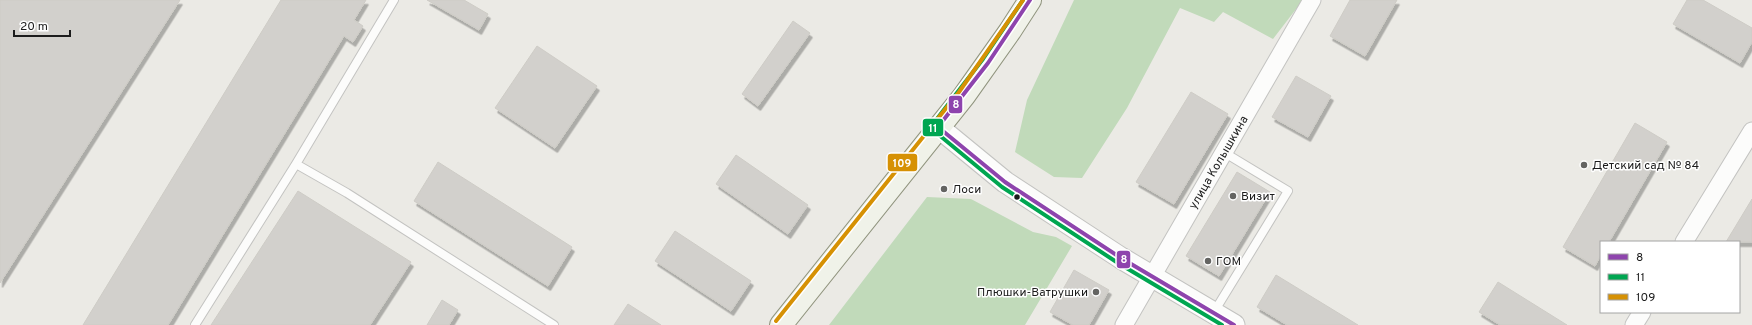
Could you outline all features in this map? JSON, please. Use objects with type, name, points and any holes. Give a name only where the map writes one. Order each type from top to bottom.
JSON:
[{"type":"main road","points":[[781,325],[988,63],[1030,0]]},
{"type":"street","name":"улица Колышкина","points":[[1124,325],[1225,153],[1312,0]]},
{"type":"street","points":[[938,127],[1005,182],[1152,276],[1234,325]]},
{"type":"street","points":[[1685,241],[1752,131]]},
{"type":"street","points":[[1634,325],[1641,313]]},
{"type":"lane","points":[[195,325],[296,164],[394,0]]},
{"type":"lane","points":[[1214,313],[1288,191],[1225,153]]},
{"type":"lane","points":[[296,164],[347,193],[554,325]]},
{"type":"green space","points":[[1074,0],[1303,0],[1273,39],[1223,12],[1214,22],[1180,8],[1127,108],[1082,178],[1054,177],[1015,152],[1027,100]]},
{"type":"green space","points":[[927,197],[971,199],[1033,232],[1056,237],[1072,246],[1025,325],[829,325]]},
{"type":"building","points":[[0,0],[180,0],[0,283]]},
{"type":"building","points":[[281,0],[366,0],[354,20],[363,26],[353,42],[344,36],[168,325],[83,325]]},
{"type":"building","points":[[427,0],[464,0],[488,14],[479,30]]},
{"type":"building","points":[[1350,0],[1397,0],[1365,56],[1330,36]]},
{"type":"building","points":[[1687,0],[1703,0],[1752,28],[1752,42],[1740,63],[1673,24]]},
{"type":"building","points":[[793,21],[810,33],[758,106],[742,94]]},
{"type":"building","points":[[537,46],[597,86],[555,148],[495,108]]},
{"type":"building","points":[[1296,76],[1331,96],[1308,137],[1272,117]]},
{"type":"building","points":[[1191,92],[1228,114],[1174,204],[1136,182]]},
{"type":"building","points":[[1635,123],[1667,142],[1610,241],[1600,241],[1600,257],[1595,266],[1563,247]]},
{"type":"building","points":[[736,155],[808,205],[788,234],[716,184]]},
{"type":"building","points":[[438,162],[572,247],[548,286],[414,201]]},
{"type":"building","points":[[1237,172],[1270,192],[1219,276],[1186,256]]},
{"type":"building","points":[[298,191],[411,262],[370,325],[211,325]]},
{"type":"building","points":[[1752,199],[1752,242],[1727,241]]},
{"type":"building","points":[[675,231],[751,281],[731,311],[655,261]]},
{"type":"building","points":[[1074,270],[1109,290],[1089,325],[1073,325],[1050,312]]},
{"type":"building","points":[[1276,275],[1358,325],[1287,325],[1257,307]]},
{"type":"building","points":[[1498,282],[1567,325],[1500,325],[1479,312]]},
{"type":"building","points":[[442,300],[458,310],[449,325],[427,325]]},
{"type":"building","points":[[628,304],[661,325],[614,325]]},
{"type":"transit line","name":"11","points":[[1023,0],[983,59],[933,124],[933,130],[1002,187],[1118,263],[1222,325]]},
{"type":"transit line","name":"109","points":[[776,321],[959,92],[1023,0]]},
{"type":"transit line","name":"8","points":[[1030,0],[988,63],[938,127],[1005,182],[1121,258],[1234,325]]},
{"type":"place","name":"Детский сад № 84","points":[[1584,165]]},
{"type":"place","name":"Лоси","points":[[944,189]]},
{"type":"place","name":"Визит","points":[[1233,196]]},
{"type":"place","name":"ГОМ","points":[[1208,261]]},
{"type":"place","name":"Плюшки-Ватрушки","points":[[1096,292]]}]
